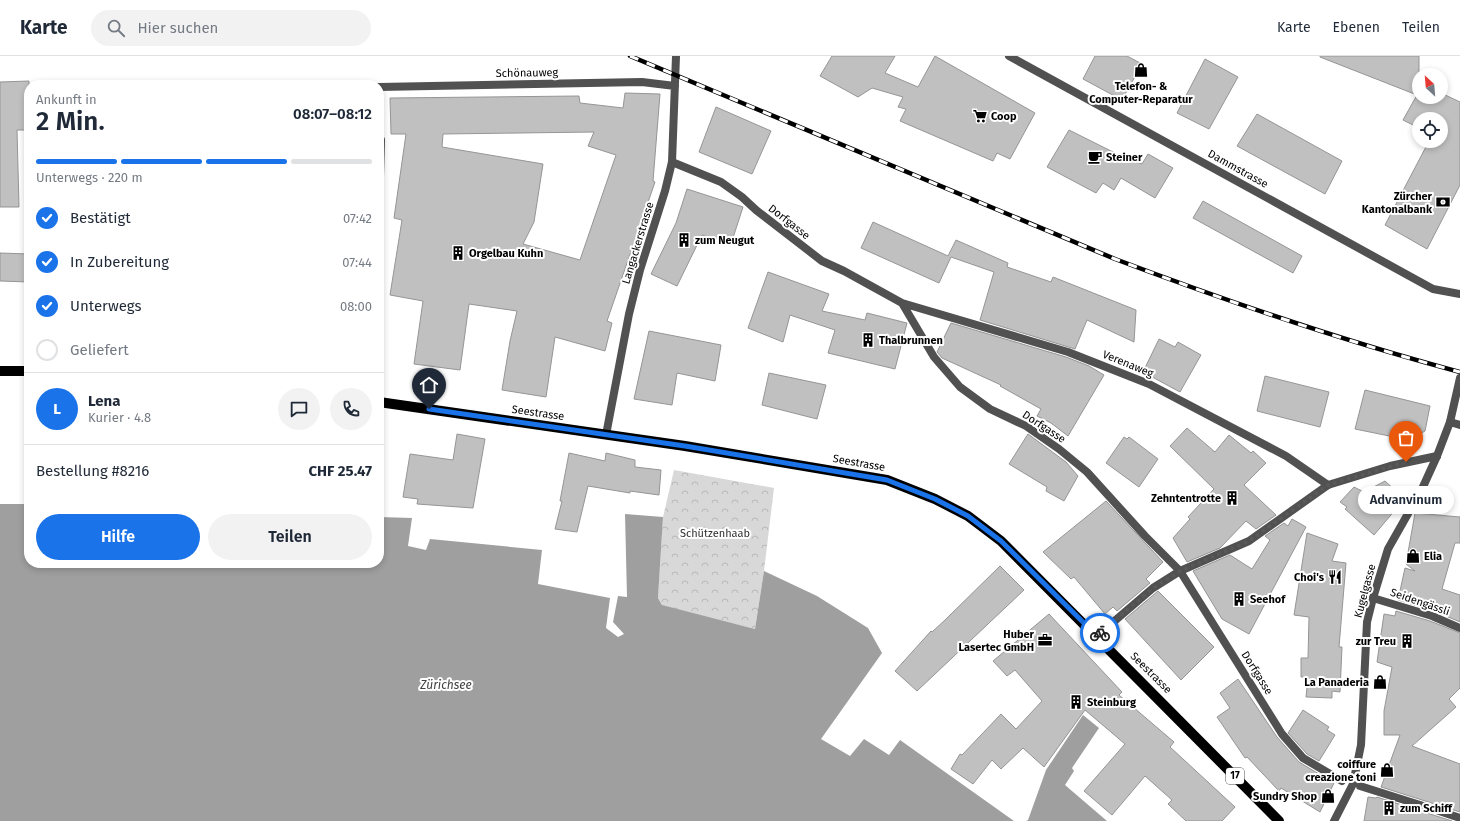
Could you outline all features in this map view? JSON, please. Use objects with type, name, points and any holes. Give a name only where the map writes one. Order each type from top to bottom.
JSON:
[{"type":"main road","points":[[0,371],[24,371]]},
{"type":"main road","name":"Seestrasse","points":[[384,403],[754,457],[887,480],[935,499],[968,516],[1001,541],[1279,821]]},
{"type":"street","name":"Langackerstrasse","points":[[606,435],[629,314],[640,270],[665,190],[672,162],[676,56]]},
{"type":"street","name":"Dammstrasse","points":[[1009,56],[1433,289],[1460,294]]},
{"type":"street","name":"Schönauweg","points":[[384,87],[642,82],[675,86]]},
{"type":"street","name":"Dorfgasse","points":[[672,162],[721,182],[822,261],[844,270],[902,303],[934,357],[960,387],[990,409],[1026,426],[1059,449],[1087,472],[1145,536],[1180,571],[1282,734],[1302,758],[1342,781]]},
{"type":"street","name":"Verenaweg","points":[[902,303],[1068,352],[1149,384],[1286,456],[1328,485]]},
{"type":"street","name":"Kugelgasse","points":[[1334,821],[1353,784],[1362,745],[1367,622],[1373,598],[1388,549],[1422,489],[1437,456],[1450,422],[1460,378]]},
{"type":"street","points":[[1450,422],[1460,425]]},
{"type":"street","points":[[1097,636],[1153,588],[1180,571],[1249,541],[1328,485],[1390,466],[1437,456]]},
{"type":"street","name":"Seidengässli","points":[[1373,598],[1432,616],[1460,628]]},
{"type":"street","points":[[1360,786],[1460,818]]},
{"type":"green space","name":"Schützenhaab","points":[[674,470],[774,488],[755,629],[663,606],[658,598],[663,517]]},
{"type":"water","name":"Zürichsee","points":[[0,504],[24,504],[24,568],[384,568],[384,517],[412,518],[408,546],[426,550],[430,539],[542,550],[538,584],[610,598],[606,628],[618,637],[624,634],[613,622],[618,596],[627,597],[625,514],[663,517],[658,598],[662,605],[755,629],[764,571],[817,596],[868,628],[882,653],[821,739],[850,756],[864,739],[889,755],[900,740],[1014,821],[0,821]]},
{"type":"water","points":[[1083,715],[1099,728],[1072,768],[1074,771],[1065,785],[1107,821],[1026,821],[1028,820],[1046,770]]},
{"type":"building","points":[[832,56],[895,56],[885,73],[918,87],[935,56],[1035,113],[1010,159],[997,153],[993,161],[900,121],[906,109],[898,107],[903,97],[872,88],[858,97],[820,76]]},
{"type":"building","points":[[1095,56],[1127,56],[1142,64],[1122,100],[1083,79]]},
{"type":"building","points":[[1419,56],[1419,68],[1412,68],[1412,93],[1320,57]]},
{"type":"building","points":[[1205,59],[1238,77],[1209,129],[1177,113]]},
{"type":"building","points":[[24,81],[24,130],[17,130],[19,207],[0,207],[0,82]]},
{"type":"building","points":[[625,93],[660,94],[653,181],[655,182],[607,321],[612,323],[605,351],[555,337],[546,397],[502,390],[510,341],[517,311],[469,304],[460,370],[414,364],[423,301],[390,295],[402,220],[394,218],[406,134],[391,134],[390,98],[579,96],[580,103],[623,108]],"holes":[[[594,132],[588,146],[616,155],[580,260],[523,244],[534,222],[543,164],[442,147],[443,134]]]},
{"type":"building","points":[[1448,96],[1460,102],[1460,185],[1427,249],[1385,225],[1425,148],[1448,148],[1448,112],[1412,112],[1412,124],[1403,120],[1412,104],[1448,104]]},
{"type":"building","points":[[716,107],[771,131],[752,174],[699,152]]},
{"type":"building","points":[[1257,114],[1342,161],[1325,194],[1237,146]]},
{"type":"building","points":[[1069,130],[1119,155],[1142,164],[1148,154],[1173,168],[1155,198],[1121,178],[1114,190],[1103,183],[1096,193],[1047,167]]},
{"type":"building","name":"zum Neugut","points":[[687,189],[743,207],[731,244],[702,235],[677,286],[651,274],[676,223]]},
{"type":"building","points":[[1203,201],[1302,256],[1293,273],[1193,218]]},
{"type":"building","points":[[873,222],[948,256],[956,240],[1008,263],[1007,267],[1051,282],[1053,277],[1136,310],[1134,342],[1087,320],[1075,349],[980,320],[994,272],[951,257],[939,283],[861,248]]},
{"type":"building","points":[[0,253],[24,254],[24,282],[0,281]]},
{"type":"building","points":[[768,272],[829,294],[822,311],[865,320],[867,313],[907,323],[895,369],[828,353],[835,330],[790,315],[783,342],[748,328]]},
{"type":"building","points":[[951,323],[1066,357],[1089,366],[1104,375],[1068,436],[1051,423],[1037,416],[1041,409],[1000,386],[1001,385],[942,358],[937,352]]},
{"type":"building","points":[[649,331],[721,345],[715,381],[677,373],[672,405],[634,399]]},
{"type":"building","points":[[1159,339],[1175,347],[1178,342],[1201,355],[1180,392],[1143,372]]},
{"type":"building","points":[[769,373],[826,385],[817,419],[762,405]]},
{"type":"building","points":[[1265,376],[1329,392],[1320,427],[1257,411]]},
{"type":"building","points":[[1365,390],[1430,406],[1425,431],[1409,440],[1355,429]]},
{"type":"building","points":[[1037,419],[1056,440],[1034,425]]},
{"type":"building","name":"Zehntentrotte","points":[[1187,428],[1215,452],[1229,435],[1251,453],[1253,451],[1266,463],[1244,485],[1276,515],[1256,529],[1246,521],[1220,548],[1187,562],[1173,538],[1190,519],[1188,517],[1214,489],[1170,446]]},
{"type":"building","points":[[457,434],[485,439],[473,508],[417,504],[418,499],[403,497],[410,454],[453,460]]},
{"type":"building","points":[[1028,434],[1066,462],[1078,476],[1064,501],[1046,491],[1047,487],[1009,464]]},
{"type":"building","points":[[1124,437],[1127,439],[1129,437],[1158,459],[1139,487],[1106,463]]},
{"type":"building","points":[[569,453],[605,461],[606,453],[635,460],[635,467],[661,470],[659,495],[630,491],[630,493],[588,486],[577,532],[555,529],[562,501],[560,501]]},
{"type":"building","points":[[1385,481],[1397,492],[1401,503],[1374,535],[1345,509],[1347,507],[1340,502],[1354,487],[1364,492]]},
{"type":"building","points":[[1106,501],[1163,562],[1146,579],[1150,583],[1117,611],[1113,607],[1105,614],[1074,577],[1071,579],[1043,552]]},
{"type":"building","points":[[1415,513],[1460,517],[1460,543],[1455,543],[1442,589],[1460,595],[1460,622],[1434,611],[1398,600],[1405,568],[1415,571],[1406,564]]},
{"type":"building","name":"Seehof","points":[[1292,519],[1306,527],[1249,634],[1222,619],[1193,571],[1230,555],[1252,569],[1270,540],[1265,536],[1284,523],[1288,526]]},
{"type":"building","points":[[1307,533],[1338,544],[1332,561],[1346,563],[1339,647],[1342,647],[1340,692],[1332,691],[1332,698],[1306,697],[1308,677],[1301,677],[1301,658],[1308,658],[1309,617],[1294,615]]},
{"type":"building","points":[[1000,566],[1024,590],[917,691],[895,671],[931,631],[932,632],[945,620]]},
{"type":"building","points":[[1158,591],[1214,647],[1181,680],[1125,619]]},
{"type":"building","points":[[1396,611],[1430,621],[1460,633],[1460,688],[1449,699],[1456,707],[1412,746],[1460,764],[1460,812],[1381,787],[1400,735],[1384,735],[1384,711],[1392,667],[1377,662],[1384,614],[1395,616]]},
{"type":"building","points":[[1049,614],[1122,692],[1119,695],[1174,742],[1170,747],[1235,807],[1222,821],[1186,821],[1168,804],[1172,800],[1145,776],[1112,815],[1084,791],[1125,744],[1085,710],[1044,767],[1023,748],[1001,769],[992,760],[973,784],[951,769],[960,754],[962,755],[1001,714],[1016,729],[1042,701],[1015,670],[1007,676],[993,661]]},
{"type":"building","points":[[1238,679],[1277,737],[1299,762],[1334,783],[1320,812],[1281,788],[1279,791],[1247,757],[1245,758],[1217,717],[1230,708],[1220,693]]},
{"type":"building","points":[[1303,710],[1329,727],[1327,730],[1335,735],[1319,761],[1307,754],[1288,733]]},
{"type":"building","name":"zum Schiff","points":[[1368,797],[1377,797],[1452,821],[1364,821]]},
{"type":"railway","points":[[630,56],[1115,259],[1286,320],[1460,372]]},
{"type":"way so far","points":[[1100,633],[1153,588],[1180,571],[1249,541],[1328,485],[1406,462]]},
{"type":"place","name":"Telefon- & Computer-Reparatur","points":[[1141,70]]},
{"type":"place","name":"Coop","points":[[980,116]]},
{"type":"place","name":"Steiner","points":[[1095,157]]},
{"type":"place","name":"Zürcher Kantonalbank","points":[[1443,202]]},
{"type":"place","name":"zum Neugut","points":[[684,240]]},
{"type":"place","name":"Orgelbau Kuhn","points":[[458,253]]},
{"type":"place","name":"Thalbrunnen","points":[[868,340]]},
{"type":"place","name":"Advanvinum","points":[[1406,462]]},
{"type":"place","name":"Zehntentrotte","points":[[1232,498]]},
{"type":"place","name":"Elia","points":[[1413,556]]},
{"type":"place","name":"Choi's","points":[[1335,577]]},
{"type":"place","name":"Seehof","points":[[1239,599]]},
{"type":"place","name":"Huber Lasertec GmbH","points":[[1045,640]]},
{"type":"place","name":"zur Treu","points":[[1407,641]]},
{"type":"place","name":"La Panaderia","points":[[1380,682]]},
{"type":"place","name":"Steinburg","points":[[1076,702]]},
{"type":"place","name":"coiffure creazione toni","points":[[1387,770]]},
{"type":"place","name":"Sundry Shop","points":[[1328,796]]},
{"type":"place","name":"zum Schiff","points":[[1389,808]]},
{"type":"route","points":[[429,409],[685,446],[887,480],[935,499],[968,516],[1001,541],[1097,636],[1100,633]]}]
